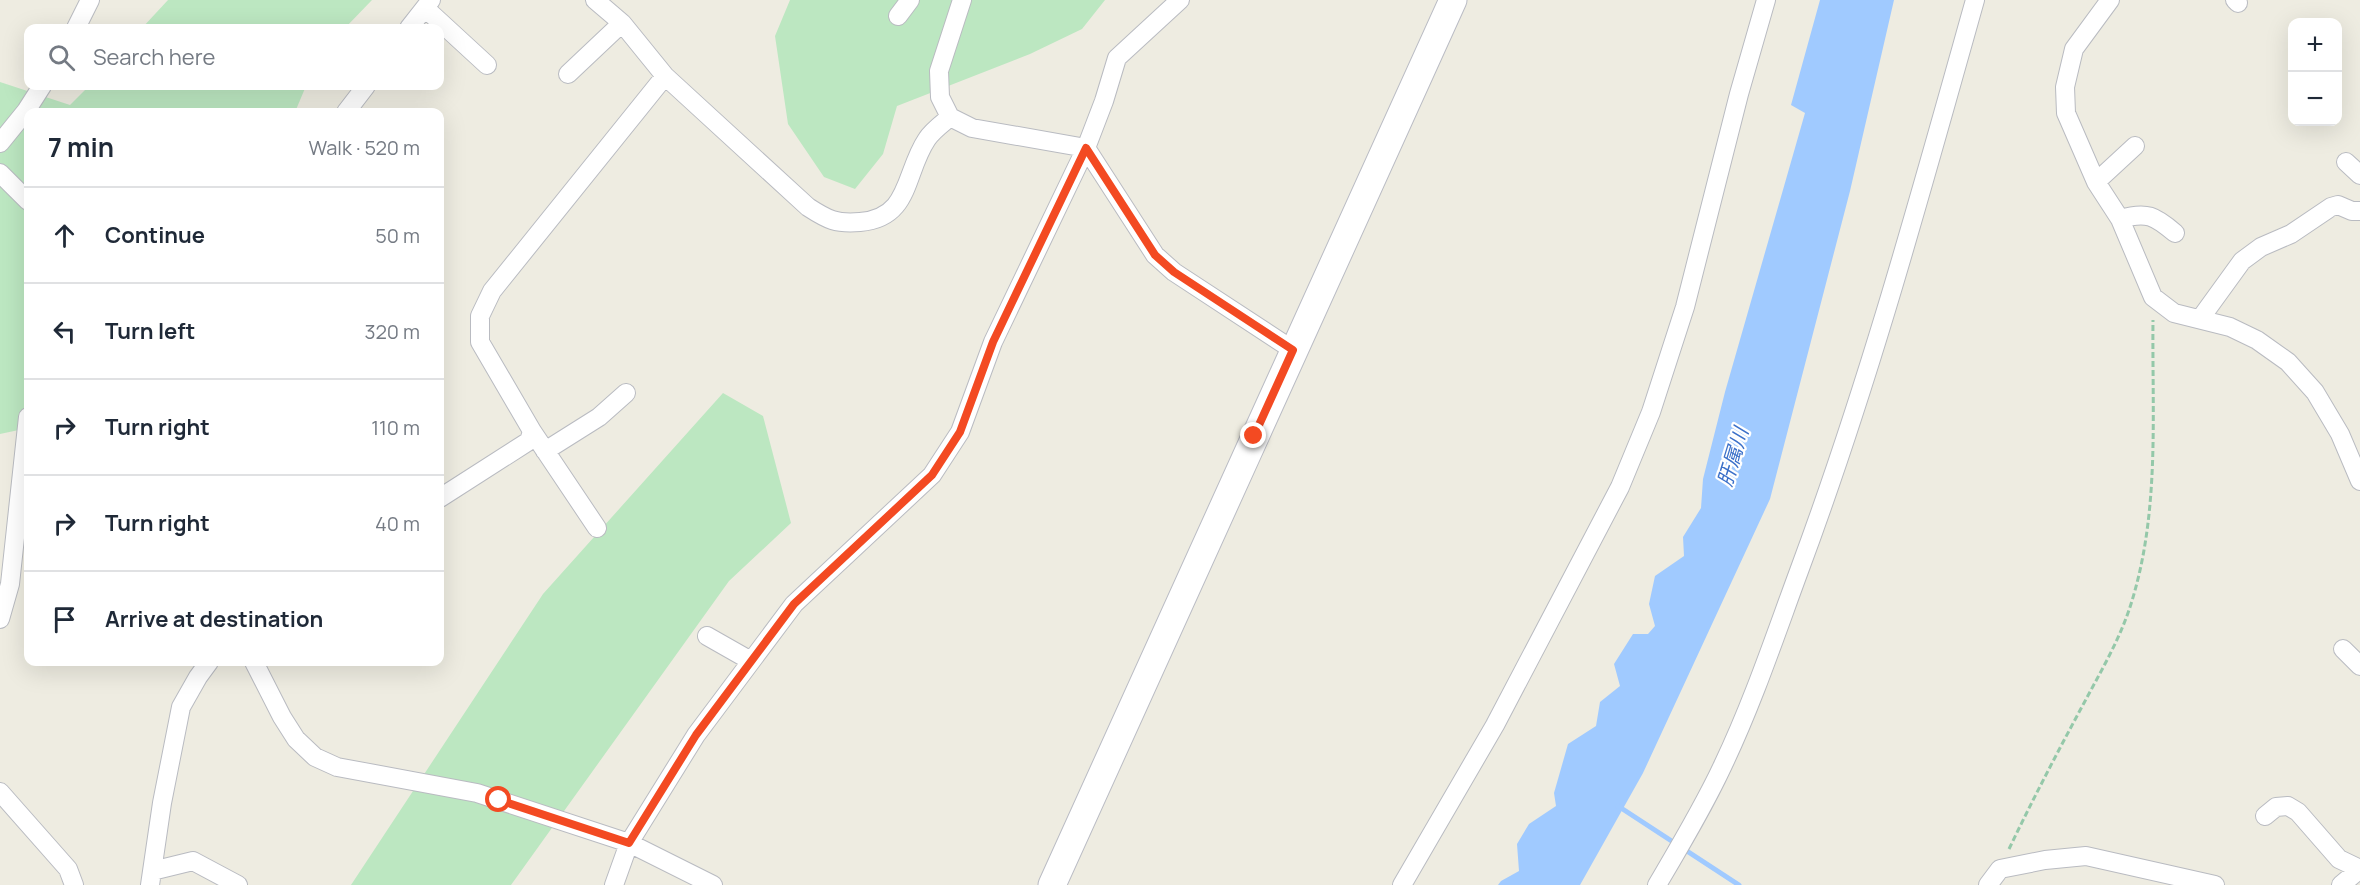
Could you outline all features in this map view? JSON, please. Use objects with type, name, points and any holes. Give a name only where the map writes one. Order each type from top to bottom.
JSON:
[{"type":"street","points":[[78,24],[90,0]]},
{"type":"street","points":[[595,0],[622,23],[665,76],[808,207],[828,220],[872,221],[888,214],[899,202],[927,138],[950,117]]},
{"type":"street","points":[[898,16],[910,0]]},
{"type":"street","points":[[962,0],[939,71],[940,97],[950,117],[972,128],[1086,148],[1155,255],[1174,272],[1293,350]]},
{"type":"street","points":[[614,885],[629,843],[696,735],[794,604],[932,475],[960,432],[993,342],[1086,148],[1117,58],[1180,0]]},
{"type":"street","points":[[1053,885],[1453,0]]},
{"type":"street","points":[[1402,885],[1495,725],[1620,486],[1651,412],[1685,306],[1738,94],[1766,0]]},
{"type":"street","points":[[1657,885],[1692,826],[1723,765],[1757,686],[1836,470],[1877,345],[1975,0]]},
{"type":"street","points":[[2110,0],[2074,49],[2065,87],[2066,113],[2096,182],[2120,219],[2153,297],[2174,313],[2230,327],[2257,340],[2288,362],[2315,392],[2340,434],[2360,481]]},
{"type":"street","points":[[412,24],[428,4],[487,65]]},
{"type":"street","points":[[568,74],[622,23]]},
{"type":"street","points":[[597,528],[532,431],[480,342],[480,316],[492,291],[665,76]]},
{"type":"street","points":[[28,108],[39,90]]},
{"type":"street","points":[[349,108],[363,90]]},
{"type":"street","points":[[0,143],[24,113]]},
{"type":"street","points":[[2096,182],[2135,146]]},
{"type":"street","points":[[2346,162],[2360,175]]},
{"type":"street","points":[[0,173],[24,197]]},
{"type":"street","points":[[2199,319],[2242,261],[2261,247],[2291,234],[2331,207],[2338,205],[2360,212]]},
{"type":"street","points":[[2120,219],[2134,214],[2149,214],[2175,233]]},
{"type":"street","points":[[545,451],[598,417],[626,393]]},
{"type":"street","points":[[444,495],[529,441],[532,431]]},
{"type":"street","points":[[0,619],[10,584],[24,477]]},
{"type":"street","points":[[707,636],[752,661]]},
{"type":"street","points":[[2343,649],[2360,666]]},
{"type":"street","points":[[151,878],[162,802],[182,707],[206,666]]},
{"type":"street","points":[[256,666],[296,739],[315,757],[337,766],[477,793],[629,843],[713,885]]},
{"type":"street","points":[[0,792],[68,869],[74,885]]},
{"type":"street","points":[[2265,816],[2276,807],[2288,806],[2298,812],[2339,859],[2360,869],[2341,885]]},
{"type":"street","points":[[1988,885],[2000,869],[2045,860],[2086,856],[2215,885]]},
{"type":"street","points":[[151,878],[193,861],[238,885]]},
{"type":"path","points":[[2000,869],[2033,798],[2120,636],[2132,604],[2142,563],[2153,487],[2153,297]]},
{"type":"green space","points":[[168,0],[372,0],[349,24],[146,24]]},
{"type":"green space","points":[[790,0],[1105,0],[1082,29],[1030,54],[897,106],[883,154],[855,189],[824,177],[788,124],[775,36]]},
{"type":"green space","points":[[0,82],[70,105],[85,90],[304,90],[297,108],[24,108],[24,429],[0,434]]},
{"type":"green space","points":[[723,393],[763,416],[791,523],[729,581],[511,885],[351,885],[543,594]]},
{"type":"water","name":"肝属川","points":[[1820,0],[1894,0],[1850,191],[1770,499],[1643,773],[1580,885],[1498,885],[1519,871],[1517,844],[1529,824],[1556,806],[1554,793],[1568,744],[1596,726],[1600,702],[1620,686],[1614,664],[1633,634],[1648,634],[1655,626],[1649,604],[1655,576],[1684,556],[1683,537],[1701,508],[1703,479],[1725,392],[1805,113],[1791,105]]},
{"type":"waterway","points":[[1618,806],[1739,885]]},
{"type":"route","points":[[499,800],[629,843],[696,735],[794,604],[932,475],[960,432],[993,342],[1086,148],[1155,255],[1174,272],[1293,350],[1254,436]]}]
